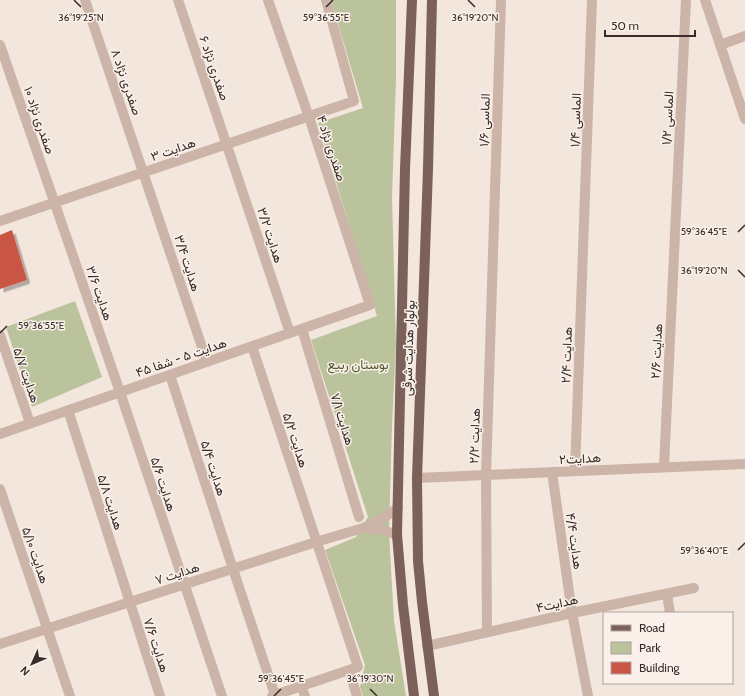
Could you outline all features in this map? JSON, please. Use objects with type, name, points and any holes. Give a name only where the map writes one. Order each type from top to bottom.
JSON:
[{"type":"main road","name":"بولوار هدایت شرقی","points":[[412,0],[405,168],[397,535],[402,606],[414,696]]},
{"type":"main road","name":"بولوار هدایت شرقی","points":[[432,0],[428,169],[417,478],[418,561],[434,696]]},
{"type":"street","name":"صفدری نژاد ۸","points":[[85,0],[144,173]]},
{"type":"street","name":"صفدری نژاد ۶","points":[[178,0],[227,145]]},
{"type":"street","name":"صفدری نژاد ۴","points":[[268,0],[370,305]]},
{"type":"street","name":"هدایت ۳","points":[[0,221],[354,101],[326,0]]},
{"type":"street","name":"الماسی ۱/۶","points":[[493,241],[501,0]]},
{"type":"street","name":"الماسی ۱/۴","points":[[584,240],[592,0]]},
{"type":"street","name":"الماسی ۱/۲","points":[[675,236],[686,0]]},
{"type":"street","points":[[705,0],[745,119]]},
{"type":"street","points":[[720,45],[745,36]]},
{"type":"street","name":"صفدری نژاد ۱۰","points":[[0,45],[55,203]]},
{"type":"street","name":"هدایت ۳/۲","points":[[227,145],[290,333]]},
{"type":"street","name":"هدایت ۳/۴","points":[[144,173],[207,362]]},
{"type":"street","name":"هدایت ۳/۶","points":[[55,203],[120,392]]},
{"type":"street","name":"هدایت ۲/۶","points":[[664,467],[675,236]]},
{"type":"street","name":"هدایت ۲/۴","points":[[575,471],[584,240]]},
{"type":"street","name":"هدایت ۲/۲","points":[[487,632],[486,475],[493,241]]},
{"type":"street","name":"هدایت ۵ - شفا ۴۵","points":[[0,434],[370,305]]},
{"type":"street","name":"هدایت ۷/۱","points":[[302,329],[359,517]]},
{"type":"street","name":"هدایت ۵/۷","points":[[0,335],[30,423]]},
{"type":"street","name":"هدایت ۵/۲","points":[[252,346],[316,542],[353,669],[357,696]]},
{"type":"street","name":"هدایت ۵/۴","points":[[170,374],[274,695]]},
{"type":"street","name":"هدایت ۵/۶","points":[[120,392],[222,696]]},
{"type":"street","name":"هدایت ۵/۸","points":[[68,410],[130,602]]},
{"type":"street","name":"هدایت۲","points":[[417,478],[745,464]]},
{"type":"street","name":"هدایت ۴/۴","points":[[552,472],[572,613],[588,696]]},
{"type":"street","name":"هدایت ۵/۱۰","points":[[0,489],[70,696]]},
{"type":"street","name":"هدایت ۷","points":[[0,644],[363,528],[380,520],[398,508]]},
{"type":"street","name":"هدایت ۷","points":[[363,528],[380,529],[397,535]]},
{"type":"street","name":"هدایت۴","points":[[427,646],[572,613],[694,588]]},
{"type":"street","points":[[667,594],[670,612]]},
{"type":"street","name":"هدایت ۷/۶","points":[[130,602],[160,696]]},
{"type":"street","points":[[274,695],[303,691],[353,669]]},
{"type":"green space","name":"بوستان ربیع","points":[[331,0],[396,0],[396,79],[392,197],[396,344],[389,532],[394,621],[406,696],[363,696],[360,687],[365,665],[325,550],[356,537],[368,517],[311,340],[377,316],[318,123],[363,108]]},
{"type":"green space","points":[[75,301],[102,377],[32,407],[6,327]]},
{"type":"building","points":[[12,230],[27,280],[0,289],[0,235]]}]
